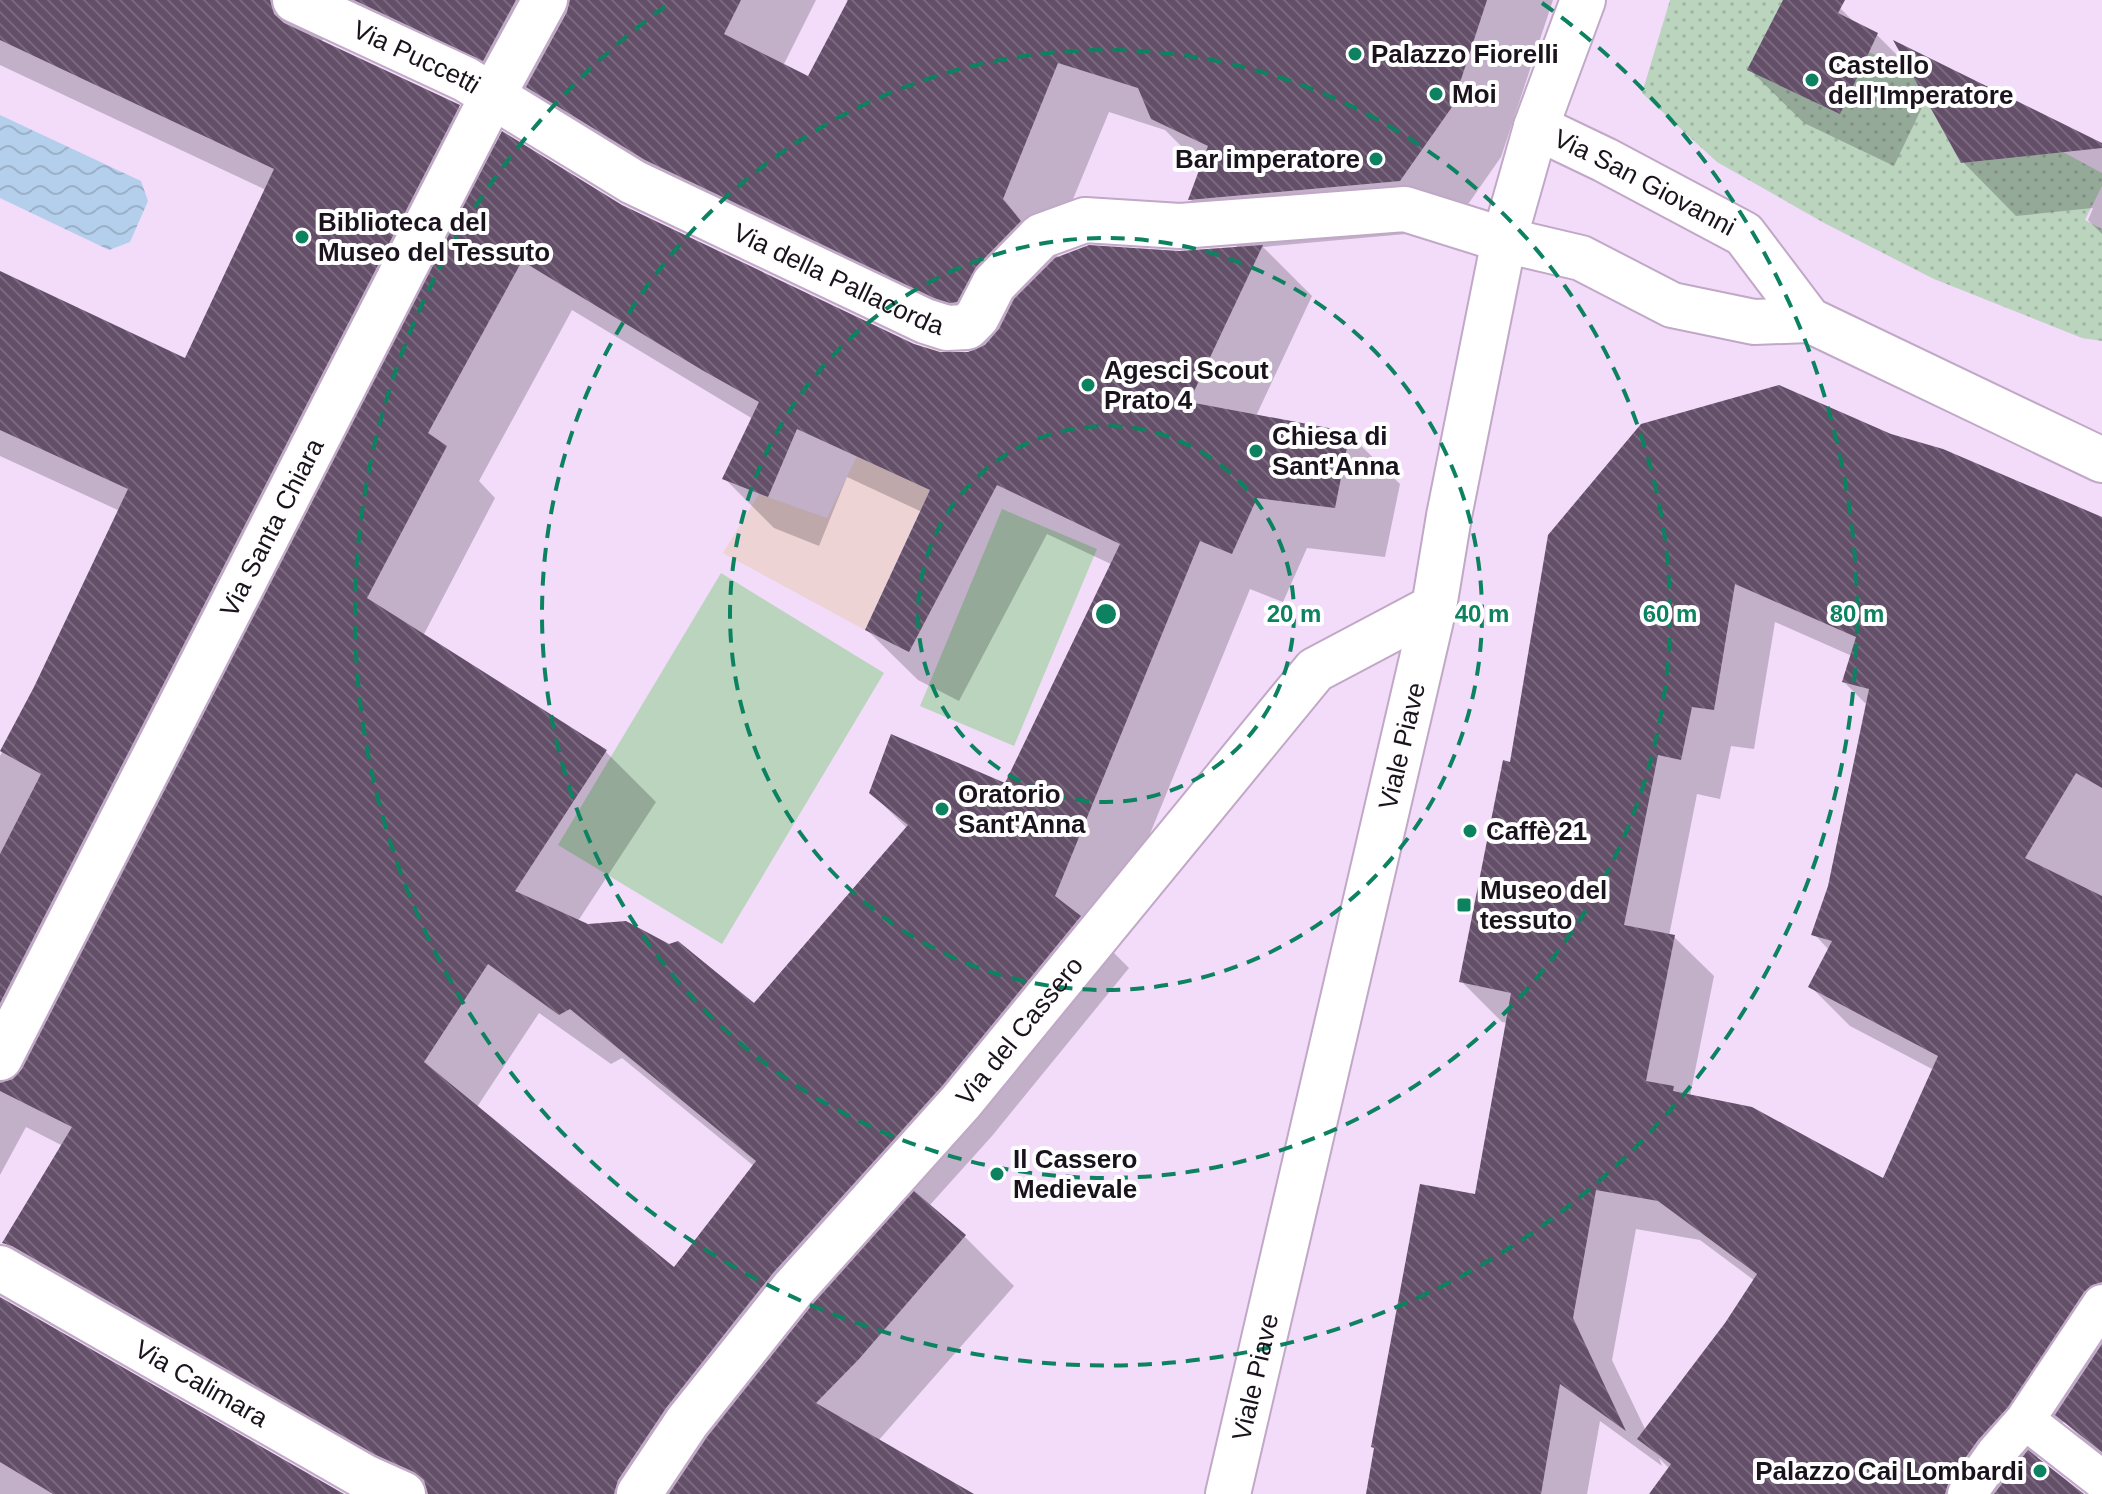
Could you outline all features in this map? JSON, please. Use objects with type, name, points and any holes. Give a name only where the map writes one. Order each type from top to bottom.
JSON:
[{"type":"street","name":"Via Puccetti","points":[[295,0],[493,95]]},
{"type":"street","name":"Via Santa Chiara","points":[[0,1058],[493,95],[545,0]]},
{"type":"street","name":"Viale Piave","points":[[1228,1494],[1434,607],[1504,240],[1536,127],[1583,0]]},
{"type":"street","name":"Via della Pallacorda","points":[[493,95],[633,182],[925,321],[947,328],[967,327],[977,317],[994,284],[1041,236],[1085,220],[1180,226],[1405,209],[1504,240]]},
{"type":"street","name":"Via San Giovanni","points":[[1536,127],[1744,234],[1809,320],[2102,460]]},
{"type":"street","name":"Via San Giovanni","points":[[1504,240],[1581,258],[1672,305],[1754,322],[1809,320]]},
{"type":"street","name":"Via del Cassero","points":[[639,1494],[687,1422],[793,1289],[961,1102],[1315,670],[1434,607]]},
{"type":"street","name":"Via Calimara","points":[[0,1268],[351,1469],[403,1494]]},
{"type":"street","points":[[1967,1494],[1996,1453],[2025,1420],[2102,1304]]},
{"type":"street","points":[[2025,1420],[2102,1480]]},
{"type":"shaded area","points":[[929,341],[986,368],[865,630],[723,553],[759,494],[827,518],[857,456],[868,461]]},
{"type":"green space","points":[[1670,0],[1783,0],[1869,52],[1947,90],[1936,118],[1961,162],[2012,157],[2024,131],[2102,173],[2102,186],[2085,220],[2102,229],[2102,341],[2082,338],[1934,279],[1826,224],[1717,162],[1642,93]]},
{"type":"green space","points":[[1002,509],[1097,549],[1014,746],[920,706]]},
{"type":"green space","points":[[721,573],[884,673],[722,944],[558,845]]},
{"type":"water","points":[[0,115],[141,181],[148,201],[130,242],[109,250],[0,198]]},
{"type":"building","points":[[0,0],[270,0],[274,14],[284,23],[460,105],[0,1003],[0,854],[41,774],[0,751],[34,687],[128,489],[0,430],[0,271],[185,358],[274,169],[0,40]]},
{"type":"building","points":[[354,0],[516,0],[483,61]]},
{"type":"building","points":[[570,0],[741,0],[724,34],[808,76],[848,0],[1487,0],[1452,107],[1400,181],[1188,200],[1208,146],[1151,119],[1138,88],[1058,63],[1003,199],[1021,221],[976,267],[957,302],[950,303],[645,160],[526,87],[567,12]]},
{"type":"building","points":[[1783,0],[1845,0],[1838,13],[1878,33],[1840,114],[1747,70]]},
{"type":"building","points":[[1893,40],[2102,143],[2102,148],[1961,163]]},
{"type":"building","points":[[502,131],[622,205],[914,344],[940,352],[968,352],[985,345],[999,329],[1014,299],[1055,258],[1089,245],[1179,251],[1263,245],[1189,402],[1350,432],[1335,508],[1257,498],[1232,554],[1200,541],[1055,896],[1081,916],[942,1086],[773,1273],[666,1408],[618,1480],[614,1494],[428,1494],[424,1480],[414,1472],[376,1455],[2,1243],[72,1127],[0,1091],[0,1083],[13,1079],[22,1069]],"holes":[[[522,261],[759,402],[722,479],[768,497],[797,429],[930,490],[865,630],[909,652],[997,485],[1120,544],[1005,783],[891,734],[869,793],[908,825],[754,1003],[678,941],[669,944],[626,921],[588,924],[515,891],[607,750],[367,598],[447,446],[428,433]],[[488,964],[559,1015],[570,1009],[756,1161],[674,1267],[424,1062]]]},
{"type":"building","points":[[1779,385],[1891,434],[1943,449],[2102,517],[2102,788],[2076,773],[2025,858],[2102,896],[2102,1282],[2084,1292],[2008,1407],[1978,1440],[1949,1481],[1945,1494],[1649,1494],[1671,1464],[1637,1439],[1725,1323],[1757,1274],[1658,1201],[1596,1190],[1573,1318],[1626,1431],[1560,1384],[1541,1494],[1366,1494],[1374,1448],[1371,1447],[1420,1184],[1475,1194],[1511,993],[1459,982],[1503,760],[1510,762],[1548,535],[1641,424]],"holes":[[[1735,584],[1856,637],[1842,682],[1869,689],[1828,886],[1811,935],[1832,941],[1808,987],[1938,1056],[1883,1178],[1752,1107],[1673,1091],[1674,1086],[1646,1081],[1675,935],[1624,925],[1658,755],[1681,760],[1692,707],[1714,710]]]},
{"type":"building","points":[[914,1191],[966,1235],[859,1359],[816,1403],[974,1494],[669,1494],[707,1437],[812,1305]]},
{"type":"building","points":[[0,1297],[344,1494],[53,1494],[0,1462]]},
{"type":"building","points":[[2102,1344],[2102,1452],[2055,1415]]},
{"type":"building","name":"Palazzo Cai Lombardi","points":[[2028,1450],[2084,1494],[1994,1494]]},
{"type":"place","name":"Palazzo Fiorelli","points":[[1355,54]]},
{"type":"place","name":"Castello dell'Imperatore","points":[[1812,80]]},
{"type":"place","name":"Moi","points":[[1436,94]]},
{"type":"place","name":"Bar imperatore","points":[[1376,159]]},
{"type":"place","name":"Biblioteca del Museo del Tessuto","points":[[302,237]]},
{"type":"place","name":"Agesci Scout Prato 4","points":[[1088,385]]},
{"type":"place","name":"Chiesa di Sant'Anna","points":[[1256,451]]},
{"type":"place","name":"Oratorio Sant'Anna","points":[[942,809]]},
{"type":"place","name":"Caffè 21","points":[[1470,831]]},
{"type":"place","name":"Museo del tessuto","points":[[1464,905]]},
{"type":"place","name":"Il Cassero Medievale","points":[[997,1174]]},
{"type":"place","name":"Palazzo Cai Lombardi","points":[[2040,1471]]}]
